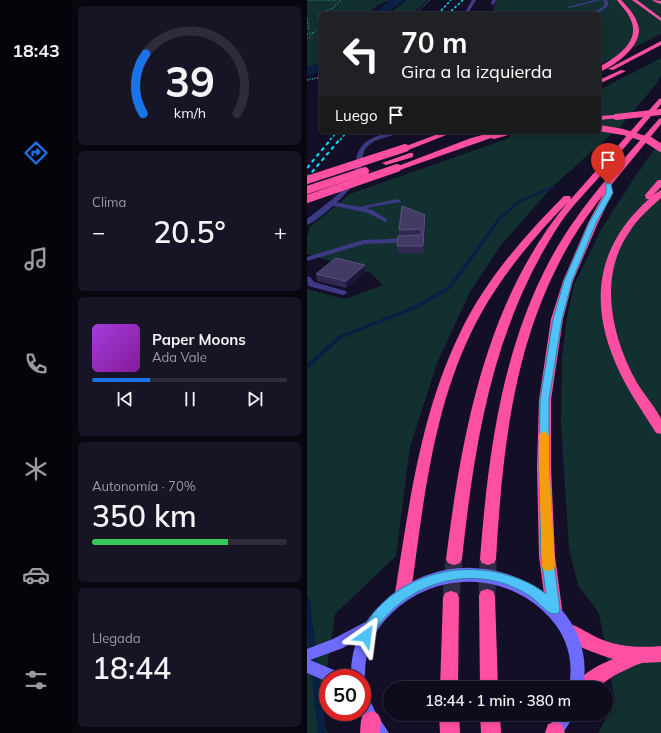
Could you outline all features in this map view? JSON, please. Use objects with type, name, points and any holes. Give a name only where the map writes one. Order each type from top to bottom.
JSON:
[{"type":"highway","points":[[601,69],[627,51],[635,39],[636,29],[633,20],[619,0]]},
{"type":"highway","points":[[634,0],[661,20]]},
{"type":"highway","points":[[653,2],[661,4]]},
{"type":"highway","points":[[653,2],[656,7]]},
{"type":"highway","points":[[601,73],[626,62],[661,43]]},
{"type":"highway","points":[[601,81],[627,68]]},
{"type":"highway","points":[[454,560],[469,441],[479,398],[494,348],[509,307],[534,257],[558,220],[661,100]]},
{"type":"highway","points":[[601,118],[661,112]]},
{"type":"highway","points":[[488,559],[491,506],[506,402],[519,352],[533,311],[555,260],[579,223],[608,184],[661,120]]},
{"type":"highway","points":[[601,128],[636,136],[652,142],[661,148]]},
{"type":"highway","points":[[307,180],[444,134]]},
{"type":"highway","points":[[307,190],[469,134]]},
{"type":"highway","points":[[427,158],[474,140],[495,134]]},
{"type":"highway","points":[[307,199],[427,158],[506,134]]},
{"type":"highway","points":[[649,203],[649,195],[661,182]]},
{"type":"highway","points":[[554,609],[547,556],[544,467],[545,400],[550,359],[557,319],[568,281],[593,223],[609,193],[608,184]]},
{"type":"highway","points":[[403,593],[419,486],[429,438],[441,395],[456,356],[482,302],[502,272],[550,216],[569,197],[583,190]]},
{"type":"highway","points":[[661,193],[630,223],[615,246],[607,274],[606,306],[614,344],[623,365],[634,387],[661,430]]},
{"type":"highway","points":[[487,596],[489,681]]},
{"type":"highway","points":[[449,681],[451,598]]},
{"type":"highway","points":[[570,631],[585,641],[603,649],[622,654],[641,656],[661,654]]},
{"type":"highway","points":[[592,681],[605,671],[623,662],[641,656]]},
{"type":"highway","points":[[449,721],[449,733]]},
{"type":"highway","points":[[490,721],[491,733]]},
{"type":"main road","points":[[357,669],[361,646],[371,625],[385,608],[403,593],[424,582],[447,576],[470,574],[486,575],[516,583],[537,594],[554,609],[570,631],[576,647],[578,663],[577,681]]},
{"type":"main road","points":[[307,655],[338,644],[371,625]]},
{"type":"main road","points":[[307,666],[319,671]]},
{"type":"main road","points":[[554,732],[562,721]]},
{"type":"street","points":[[467,12],[474,0]]},
{"type":"street","points":[[591,12],[602,9],[607,5],[605,0]]},
{"type":"street","points":[[307,223],[354,181],[359,170],[360,152],[366,144],[375,138],[388,134]]},
{"type":"lane","points":[[569,7],[599,0]]},
{"type":"lane","points":[[357,208],[398,201]]},
{"type":"lane","points":[[330,203],[370,211],[385,220]]},
{"type":"lane","points":[[307,259],[363,242],[419,239]]},
{"type":"lane","points":[[307,279],[311,284],[343,293]]},
{"type":"path","points":[[308,0],[337,0]]},
{"type":"path","points":[[324,12],[333,8],[341,0]]},
{"type":"path","points":[[417,12],[431,0]]},
{"type":"path","points":[[307,18],[309,28],[307,30]]},
{"type":"path","points":[[307,40],[319,28]]},
{"type":"path","points":[[307,34],[314,32]]},
{"type":"path","points":[[307,80],[319,77]]},
{"type":"green space","points":[[307,0],[390,0],[378,5],[369,12],[319,12],[319,64],[307,67]]},
{"type":"green space","points":[[407,0],[428,0],[414,12],[392,12]]},
{"type":"green space","points":[[497,0],[661,0],[661,34],[601,64],[601,12],[474,11],[493,11]]},
{"type":"green space","points":[[661,58],[661,75],[657,83],[621,126],[552,187],[501,245],[470,292],[437,363],[410,447],[396,556],[335,614],[327,669],[319,669],[319,721],[322,721],[328,733],[307,733],[307,289],[345,299],[383,285],[371,273],[307,254],[307,236],[310,227],[350,194],[509,138],[512,134],[601,134],[601,89]]},
{"type":"green space","points":[[661,140],[661,733],[598,733],[605,721],[613,721],[613,706],[615,702],[613,681],[611,681],[599,613],[578,585],[569,549],[561,425],[562,357],[567,317],[574,285],[601,230],[634,178]]},
{"type":"building","points":[[402,206],[425,215],[423,246],[397,246],[398,236],[421,235],[422,233],[419,229],[399,230]]},
{"type":"building","points":[[336,258],[365,265],[346,281],[316,274]]},
{"type":"waterway","points":[[381,12],[399,0]]},
{"type":"waterway","points":[[307,71],[319,68]]},
{"type":"waterway","points":[[307,367],[340,337],[416,307],[450,287],[500,218],[520,201],[553,187]]},
{"type":"waterway","points":[[307,600],[322,733]]},
{"type":"tunnel","points":[[451,598],[454,559]]},
{"type":"tunnel","points":[[487,596],[488,559]]},
{"type":"railway","points":[[440,12],[451,0]]},
{"type":"railway","points":[[450,12],[463,0]]},
{"type":"railway","points":[[330,140],[335,134]]},
{"type":"railway","points":[[340,140],[345,134]]},
{"type":"railway","points":[[307,168],[331,139]]},
{"type":"railway","points":[[307,178],[340,139]]},
{"type":"slow traffic","points":[[544,435],[548,566]]},
{"type":"route","points":[[366,636],[371,625],[385,608],[403,593],[424,582],[447,576],[470,574],[494,576],[516,583],[537,594],[554,609],[547,556],[544,467],[545,400],[550,359],[557,319],[568,281],[581,248],[609,193],[608,184]]}]
